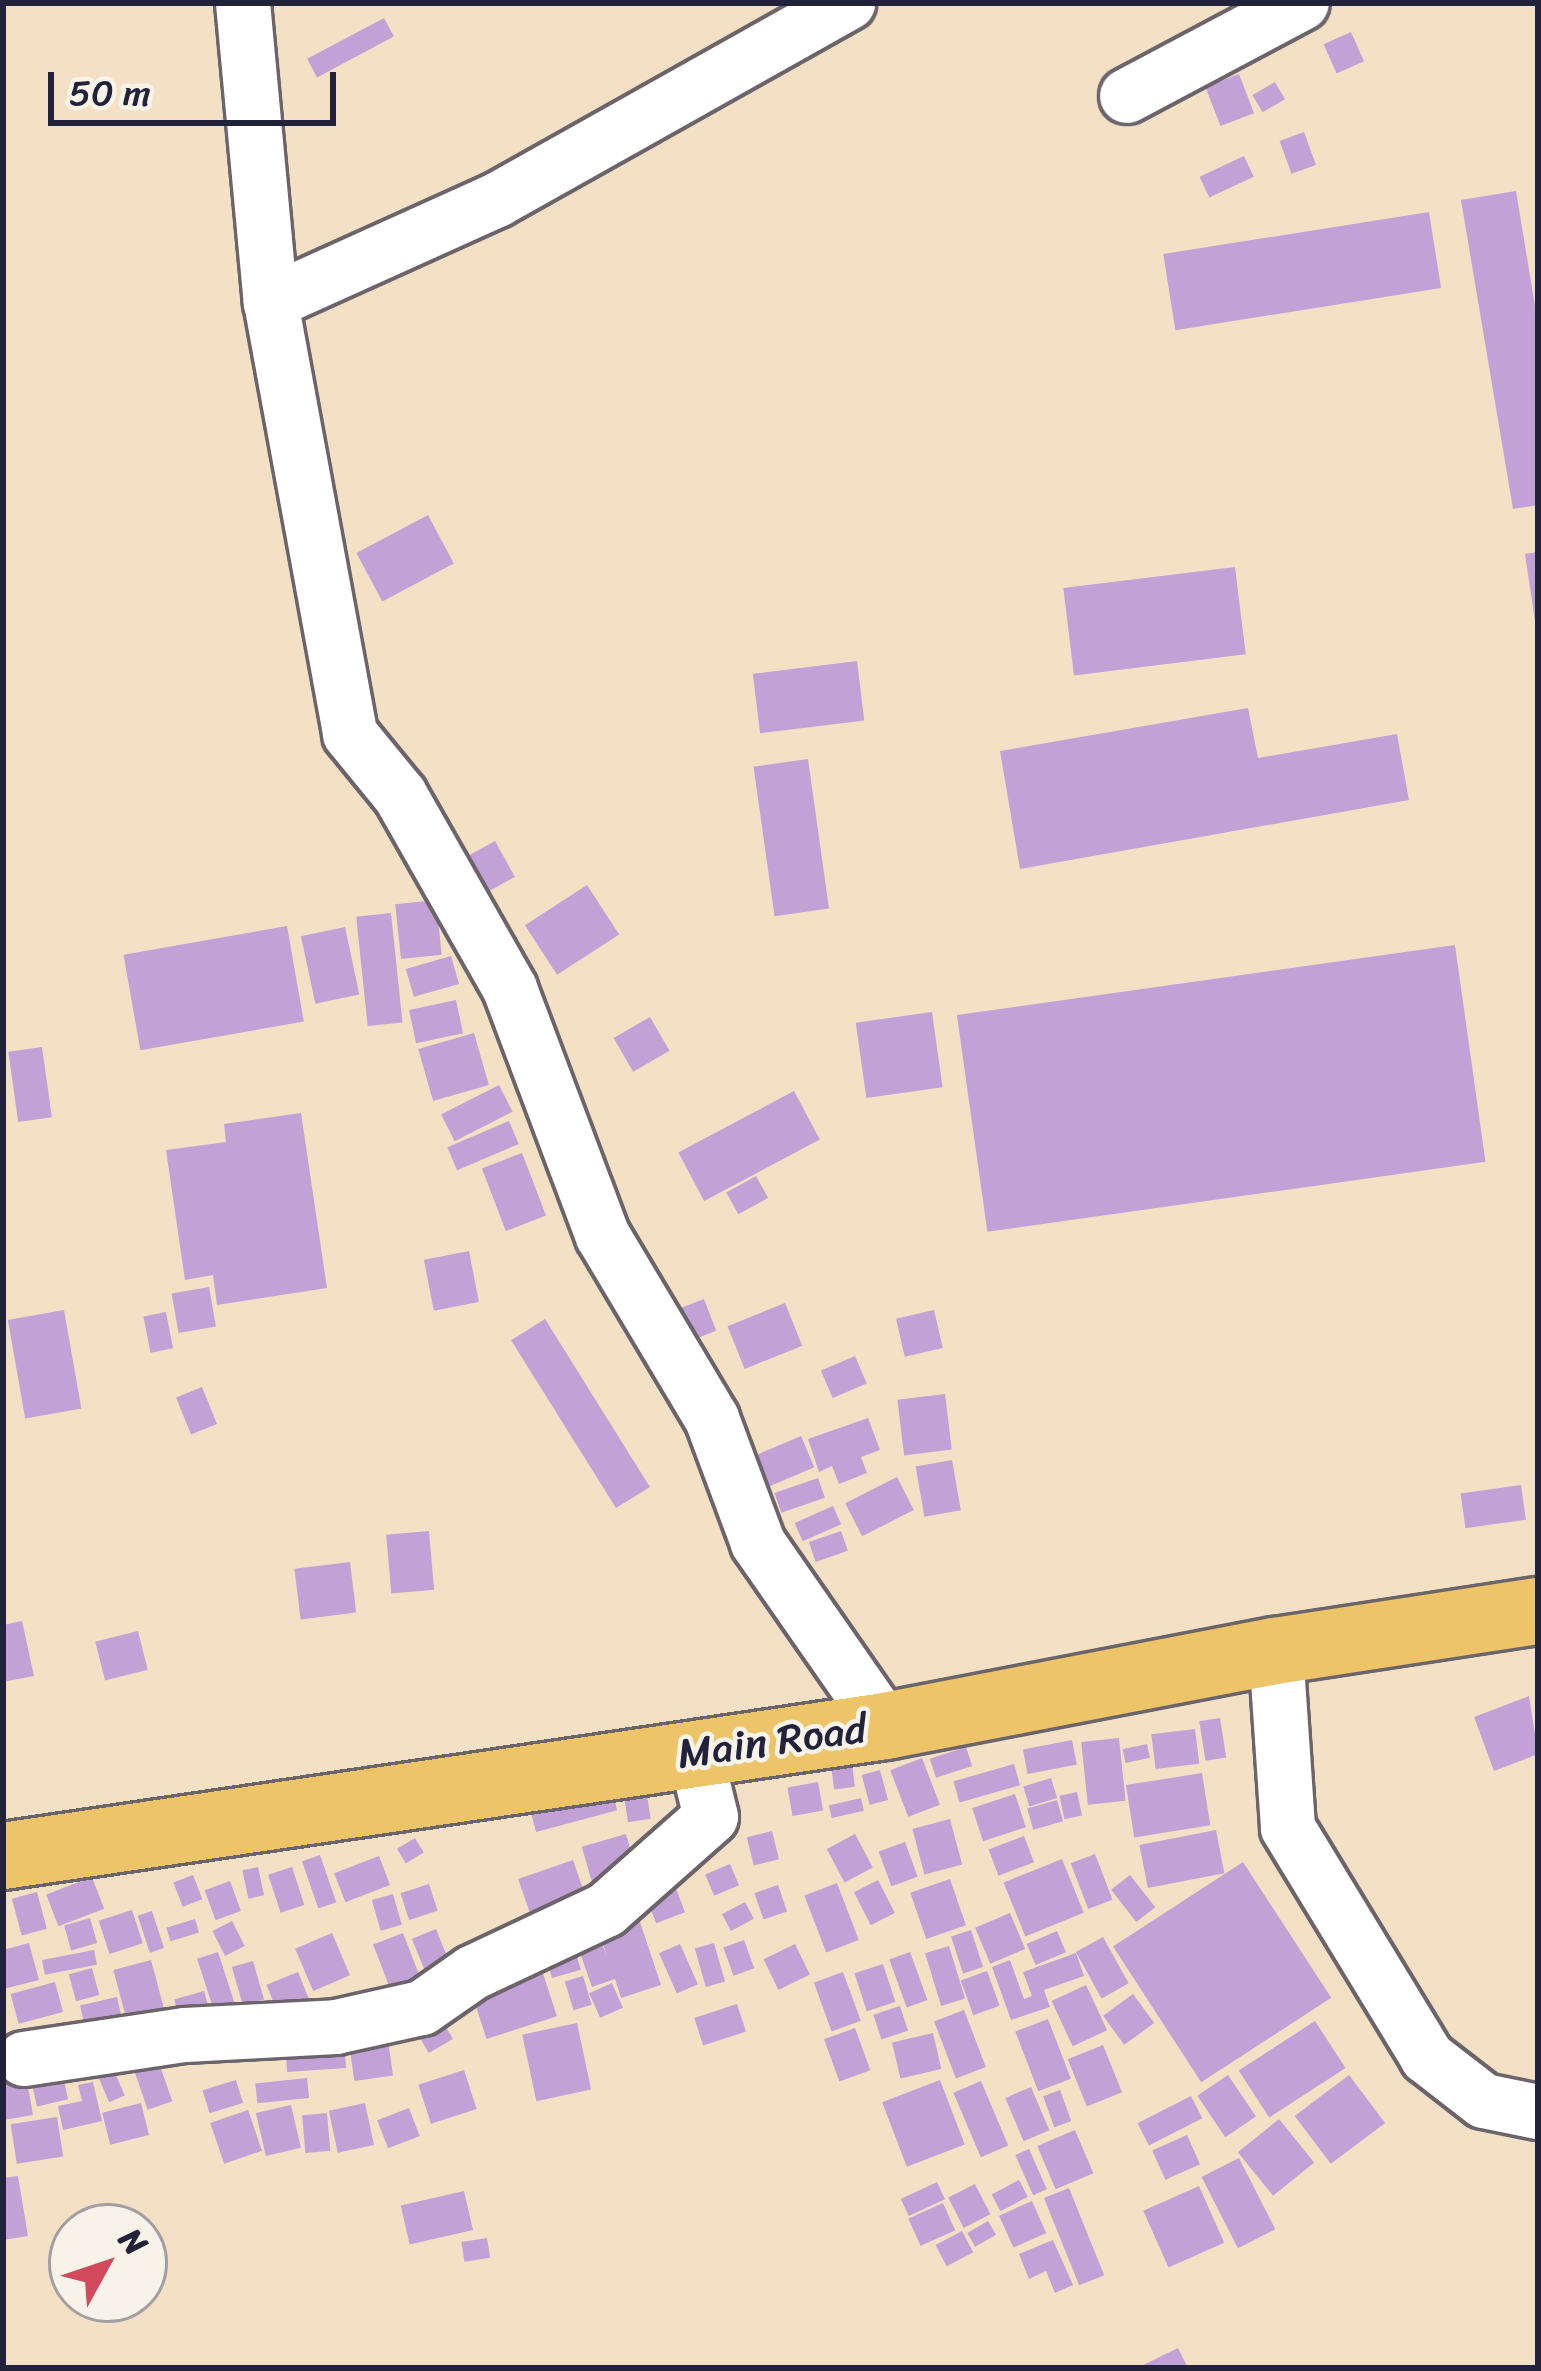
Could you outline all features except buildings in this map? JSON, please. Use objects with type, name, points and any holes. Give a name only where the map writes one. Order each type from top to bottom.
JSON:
[{"type":"main road","name":"Main Road","points":[[3,1856],[885,1726],[1276,1651],[1538,1610]]},
{"type":"street","points":[[243,3],[271,302],[350,734],[400,795],[511,989],[603,1236],[712,1419],[758,1543],[885,1726]]},
{"type":"street","points":[[271,302],[497,200],[848,3]]},
{"type":"street","points":[[1127,96],[1302,3]]},
{"type":"street","points":[[1276,1651],[1288,1828],[1426,2057],[1484,2101],[1538,2112]]},
{"type":"street","points":[[24,2059],[185,2035],[336,2027],[422,2008],[472,1973],[606,1910],[711,1817],[694,1752]]}]
